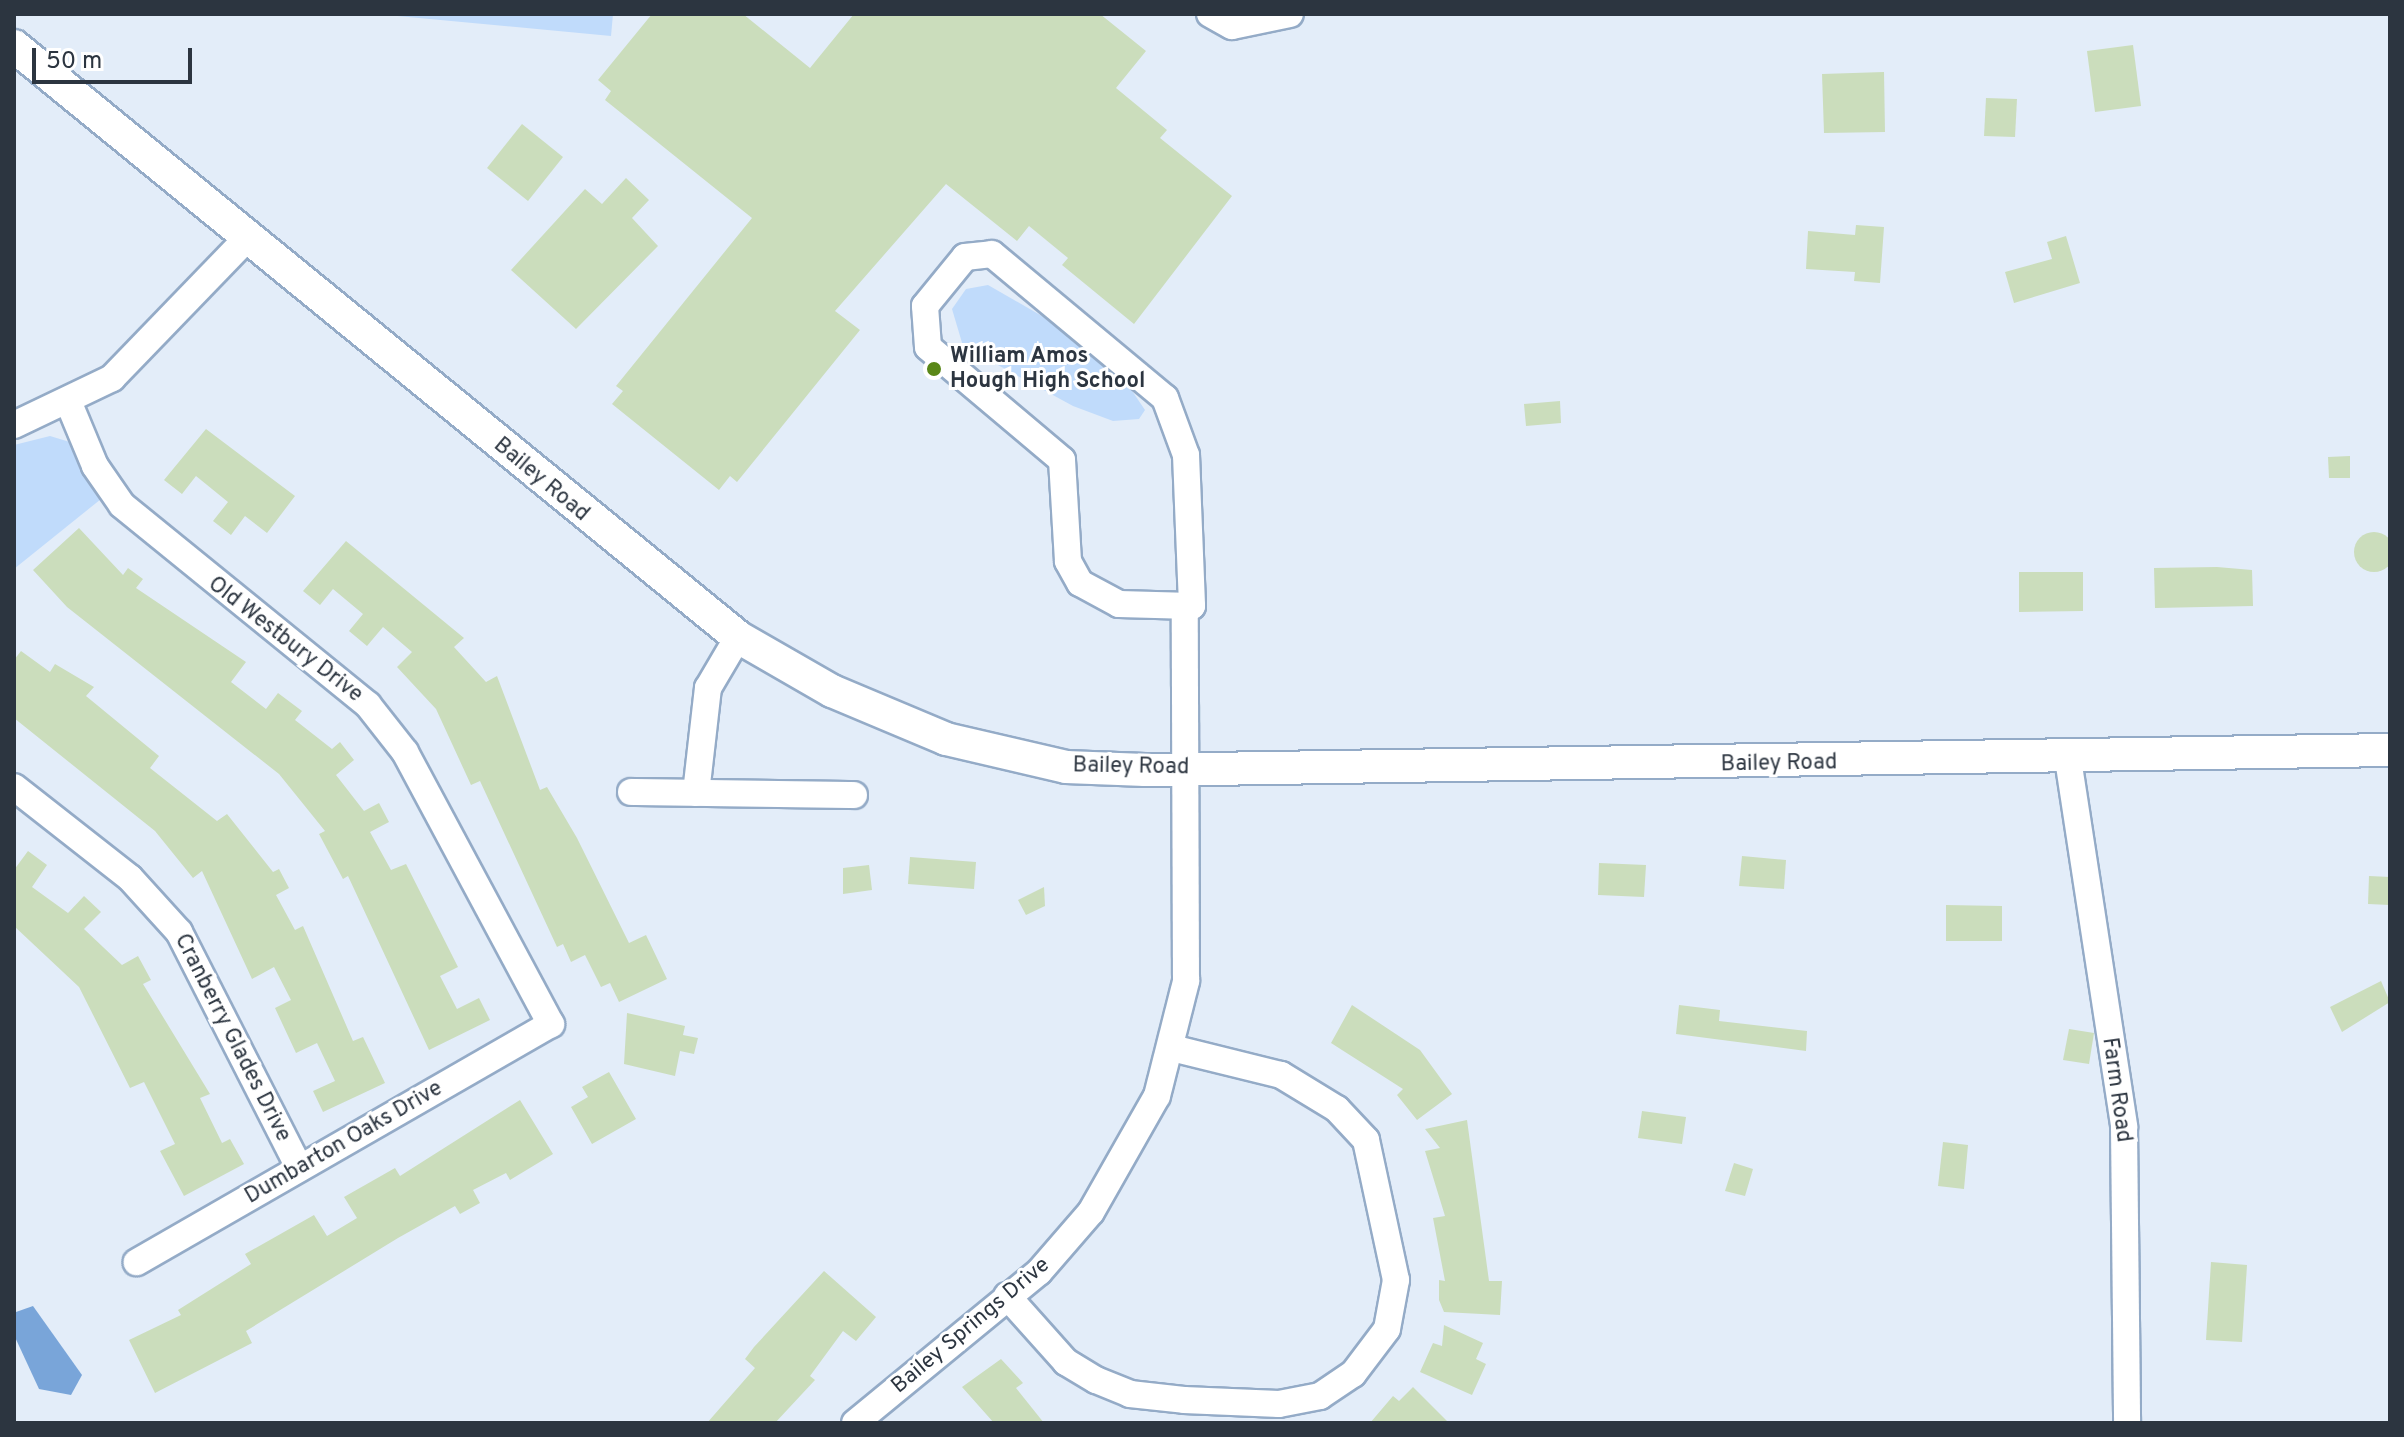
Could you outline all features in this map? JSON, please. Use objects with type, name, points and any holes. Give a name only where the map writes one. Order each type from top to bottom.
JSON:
[{"type":"street","points":[[1210,14],[1232,26],[1290,14]]},
{"type":"street","name":"Bailey Road","points":[[14,46],[738,637],[832,691],[946,739],[1066,767],[1189,768],[2068,759],[2390,750]]},
{"type":"street","points":[[14,425],[112,378],[155,340],[247,238]]},
{"type":"street","name":"Bailey Springs Drive","points":[[965,257],[1004,259],[1165,398],[1186,455],[1192,606],[1185,607],[1119,604],[1080,583],[1068,561],[1062,460],[928,347],[925,306],[965,257]]},
{"type":"street","name":"Old Westbury Drive","points":[[68,401],[95,466],[122,505],[368,705],[387,728],[551,1024]]},
{"type":"street","name":"Bailey Springs Drive","points":[[855,1423],[1039,1272],[1120,1168],[1172,1048],[1186,981],[1189,768],[1185,607]]},
{"type":"street","points":[[696,793],[708,688],[738,637]]},
{"type":"street","name":"Farm Road","points":[[2068,759],[2124,1127],[2127,1423]]},
{"type":"street","name":"Cranberry Glades Drive","points":[[14,787],[130,878],[179,932],[299,1168]]},
{"type":"street","points":[[631,792],[854,795]]},
{"type":"street","name":"Dumbarton Oaks Drive","points":[[137,1262],[551,1024]]},
{"type":"street","points":[[1007,1296],[1066,1362],[1096,1380],[1130,1394],[1184,1400],[1279,1404],[1320,1396],[1353,1374],[1387,1329],[1396,1280],[1366,1140],[1337,1109],[1281,1075],[1172,1048]]},
{"type":"shaded area","points":[[376,14],[613,14],[611,36]]},
{"type":"shaded area","points":[[988,285],[1054,323],[1124,379],[1145,410],[1139,419],[1113,421],[1073,406],[963,346],[952,309],[966,289]]},
{"type":"shaded area","points":[[50,436],[73,443],[106,495],[14,569],[14,445]]},
{"type":"shaded area","points":[[33,1306],[82,1375],[71,1395],[39,1389],[14,1335],[16,1312]]},
{"type":"building","name":"William Amos Hough High School","points":[[652,14],[743,14],[810,68],[854,14],[1100,14],[1146,51],[1116,88],[1167,130],[1160,138],[1232,196],[1134,324],[1062,265],[1068,258],[1029,226],[1017,241],[946,184],[835,311],[860,330],[737,482],[730,476],[719,490],[612,404],[623,391],[616,386],[752,218],[605,100],[611,91],[598,80]]},
{"type":"building","points":[[2133,45],[2141,106],[2095,112],[2087,51]]},
{"type":"building","points":[[1884,72],[1885,132],[1824,133],[1822,74]]},
{"type":"building","points":[[1986,98],[2017,99],[2015,137],[1984,136]]},
{"type":"building","points":[[522,124],[563,157],[528,201],[487,168]]},
{"type":"building","points":[[626,178],[649,200],[632,218],[658,246],[576,329],[511,270],[585,189],[602,204]]},
{"type":"building","points":[[1856,225],[1884,227],[1880,283],[1854,281],[1855,272],[1806,269],[1808,231],[1855,235]]},
{"type":"building","points":[[2066,236],[2080,283],[2014,303],[2005,272],[2052,259],[2047,242]]},
{"type":"building","points":[[1560,401],[1561,423],[1526,426],[1524,404]]},
{"type":"building","points":[[206,429],[295,496],[267,533],[245,516],[231,535],[213,521],[228,502],[196,476],[182,494],[164,480]]},
{"type":"building","points":[[2350,456],[2350,478],[2329,478],[2328,457]]},
{"type":"building","points":[[79,528],[123,575],[128,568],[143,579],[136,588],[246,662],[231,682],[266,709],[278,693],[302,711],[295,720],[332,749],[340,742],[354,760],[336,775],[364,811],[379,803],[389,822],[370,832],[391,870],[406,864],[458,967],[440,976],[457,1009],[479,998],[490,1020],[429,1050],[348,876],[343,879],[319,834],[325,831],[279,774],[67,607],[33,570]]},
{"type":"building","points":[[2374,532],[2388,538],[2394,552],[2388,566],[2374,572],[2360,566],[2354,552],[2360,538]]},
{"type":"building","points":[[346,541],[464,638],[454,647],[486,682],[497,676],[540,790],[547,787],[577,838],[629,943],[646,935],[667,979],[619,1002],[610,983],[601,987],[585,955],[571,962],[563,944],[557,947],[480,781],[471,785],[436,709],[397,667],[412,652],[383,627],[367,646],[349,631],[363,614],[333,589],[320,605],[303,591]]},
{"type":"building","points":[[2154,568],[2252,570],[2253,606],[2155,608]]},
{"type":"building","points":[[2019,572],[2083,572],[2083,611],[2019,612]]},
{"type":"building","points":[[21,651],[50,672],[55,664],[94,687],[86,696],[159,756],[150,768],[217,821],[227,814],[273,872],[279,869],[289,888],[276,895],[295,930],[303,926],[353,1041],[363,1037],[385,1083],[323,1112],[313,1091],[335,1081],[317,1043],[296,1053],[275,1008],[291,1000],[274,967],[252,979],[202,871],[193,878],[155,831],[14,718],[14,660]]},
{"type":"building","points":[[28,851],[47,865],[32,887],[68,913],[84,896],[101,912],[84,929],[122,965],[138,956],[151,980],[143,984],[210,1094],[200,1098],[222,1143],[230,1139],[244,1164],[184,1196],[160,1151],[175,1144],[144,1082],[130,1088],[79,987],[14,926],[14,870]]},
{"type":"building","points":[[1742,856],[1786,860],[1784,889],[1739,886]]},
{"type":"building","points":[[910,857],[976,862],[974,889],[908,884]]},
{"type":"building","points":[[1599,863],[1646,865],[1644,897],[1598,895]]},
{"type":"building","points":[[869,865],[872,890],[843,894],[843,868]]},
{"type":"building","points":[[2369,876],[2390,877],[2390,905],[2368,904]]},
{"type":"building","points":[[1044,887],[1045,906],[1026,915],[1018,900]]},
{"type":"building","points":[[1946,905],[2002,906],[2002,941],[1946,941]]},
{"type":"building","points":[[2381,981],[2390,1002],[2342,1032],[2330,1007]]},
{"type":"building","points":[[1352,1005],[1420,1050],[1452,1094],[1417,1120],[1397,1095],[1403,1089],[1331,1043]]},
{"type":"building","points":[[1679,1005],[1720,1010],[1719,1021],[1807,1031],[1806,1051],[1676,1034]]},
{"type":"building","points":[[627,1013],[685,1026],[683,1035],[698,1038],[694,1054],[680,1051],[675,1076],[624,1064]]},
{"type":"building","points":[[2069,1029],[2094,1033],[2089,1064],[2063,1060]]},
{"type":"building","points":[[609,1072],[636,1119],[592,1144],[571,1107],[588,1097],[582,1087]]},
{"type":"building","points":[[520,1100],[553,1154],[510,1180],[506,1173],[473,1190],[480,1203],[460,1214],[455,1206],[398,1238],[246,1331],[252,1343],[155,1393],[129,1340],[181,1315],[178,1310],[251,1264],[245,1254],[314,1215],[327,1236],[357,1218],[344,1197],[395,1168],[400,1176]]},
{"type":"building","points":[[1642,1111],[1686,1117],[1682,1144],[1638,1138]]},
{"type":"building","points":[[1467,1120],[1489,1281],[1502,1281],[1500,1315],[1444,1312],[1439,1300],[1439,1280],[1445,1281],[1433,1218],[1445,1216],[1425,1151],[1440,1148],[1425,1129]]},
{"type":"building","points":[[1943,1142],[1968,1145],[1964,1189],[1938,1186]]},
{"type":"building","points":[[1734,1163],[1753,1169],[1745,1196],[1725,1191]]},
{"type":"building","points":[[2211,1262],[2247,1265],[2242,1342],[2206,1340]]},
{"type":"building","points":[[824,1271],[876,1317],[856,1341],[843,1331],[810,1376],[815,1380],[775,1423],[707,1423],[755,1368],[745,1359],[754,1347]]},
{"type":"building","points":[[1444,1325],[1483,1343],[1476,1359],[1486,1364],[1472,1395],[1420,1372],[1433,1343],[1442,1346]]},
{"type":"building","points":[[1001,1359],[1023,1383],[1016,1388],[1044,1423],[994,1423],[962,1387]]},
{"type":"building","points":[[1413,1387],[1449,1423],[1370,1423],[1393,1396],[1399,1401]]},
{"type":"place","name":"William Amos Hough High School","points":[[934,369]]}]
